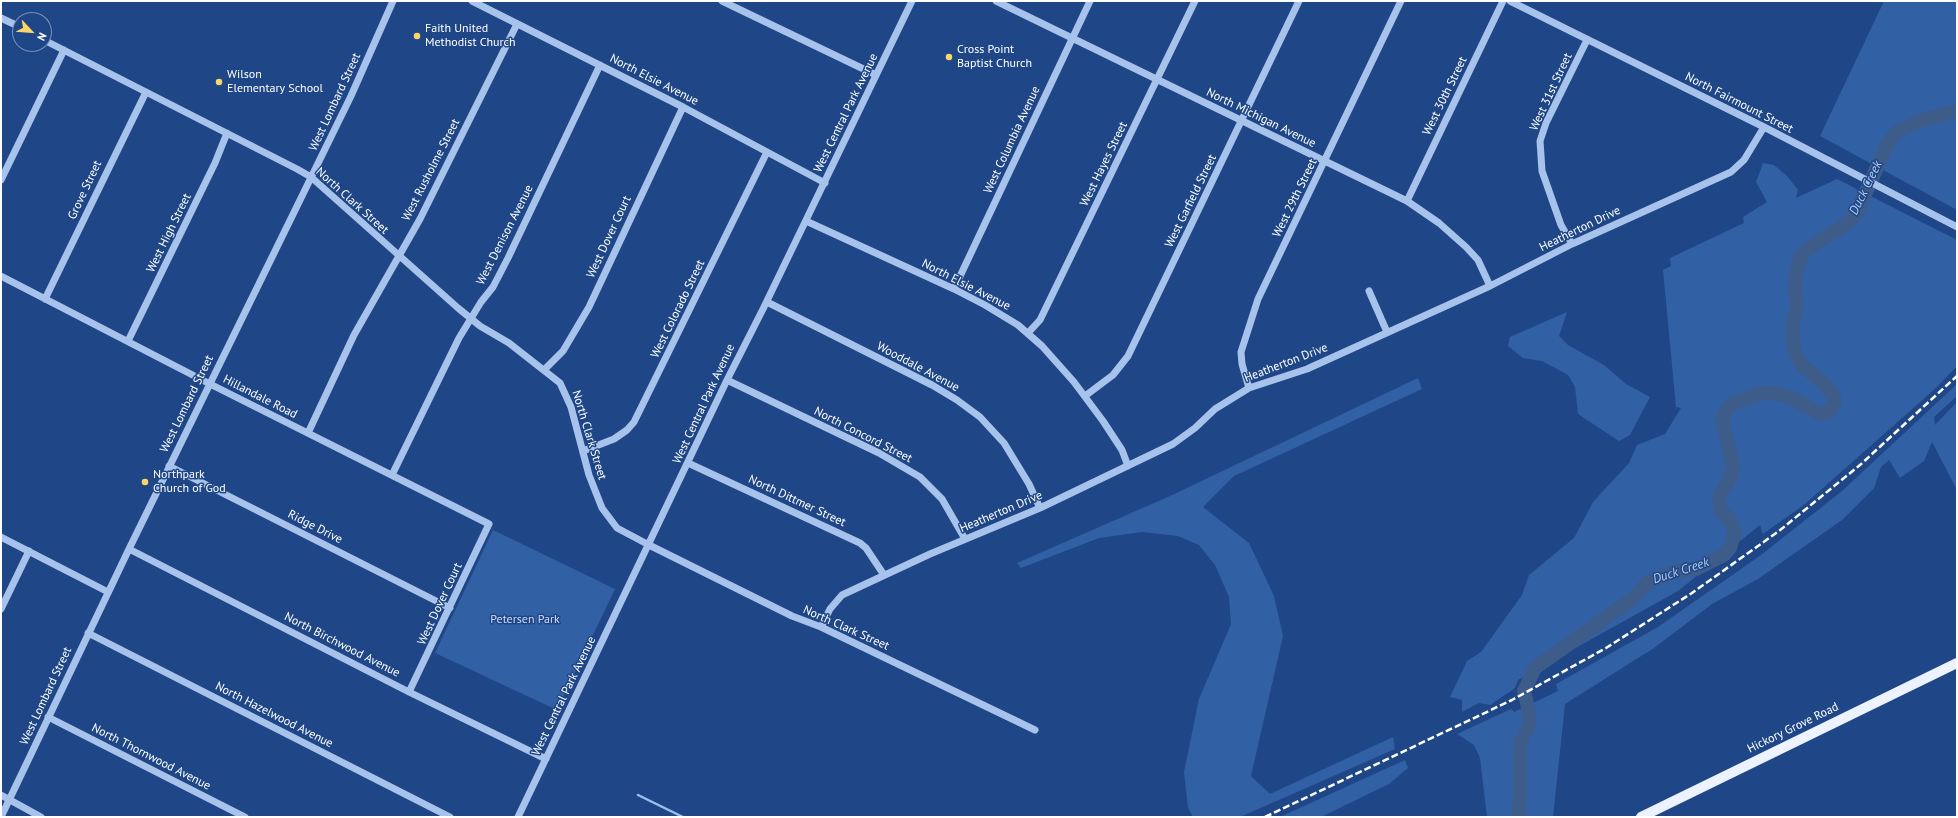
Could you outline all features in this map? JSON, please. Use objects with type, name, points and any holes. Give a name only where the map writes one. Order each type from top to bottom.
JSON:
[{"type":"main road","name":"Hickory Grove Road","points":[[1641,817],[1957,663]]},
{"type":"street","name":"West Lombard Street","points":[[1,817],[129,548],[351,96],[393,1]]},
{"type":"street","name":"North Elsie Avenue","points":[[472,1],[684,107],[824,182]]},
{"type":"street","points":[[722,1],[876,75]]},
{"type":"street","name":"West Central Park Avenue","points":[[518,817],[727,380],[767,302],[912,1]]},
{"type":"street","name":"North Michigan Avenue","points":[[996,1],[1406,201],[1439,223],[1466,247],[1478,260],[1490,286]]},
{"type":"street","name":"West Columbia Avenue","points":[[954,289],[1090,1]]},
{"type":"street","name":"West Hayes Street","points":[[1028,333],[1040,320],[1158,80],[1195,1]]},
{"type":"street","name":"West Garfield Street","points":[[1085,396],[1113,375],[1128,356],[1299,1]]},
{"type":"street","name":"West 29th Street","points":[[1249,388],[1242,364],[1241,352],[1246,331],[1258,299],[1401,1]]},
{"type":"street","name":"West 30th Street","points":[[1406,201],[1502,1]]},
{"type":"street","name":"North Fairmount Street","points":[[1510,1],[1764,127],[1957,227]]},
{"type":"street","points":[[1,18],[12,23]]},
{"type":"street","name":"West Rusholme Street","points":[[308,433],[354,335],[420,219],[517,24]]},
{"type":"street","name":"West 31st Street","points":[[1572,244],[1561,225],[1542,171],[1540,141],[1546,123],[1587,40]]},
{"type":"street","name":"North Clark Street","points":[[52,44],[227,132],[311,177],[398,256],[470,318],[509,343],[560,382],[571,407],[589,475],[602,508],[617,528],[792,616],[821,627],[1035,730]]},
{"type":"street","points":[[1,180],[64,50]]},
{"type":"street","name":"West Denison Avenue","points":[[392,475],[459,338],[470,318],[493,287],[508,258],[600,65]]},
{"type":"street","name":"Grove Street","points":[[45,299],[146,92]]},
{"type":"street","name":"West Dover Court","points":[[544,370],[563,351],[588,306],[684,107]]},
{"type":"street","name":"Heatherton Drive","points":[[821,627],[830,609],[842,595],[965,539],[1040,508],[1173,444],[1195,428],[1215,410],[1249,388],[1307,369],[1490,286],[1572,244],[1731,172],[1744,160],[1764,127]]},
{"type":"street","name":"West High Street","points":[[128,341],[215,163],[227,132]]},
{"type":"street","name":"West Colorado Street","points":[[583,451],[614,439],[627,430],[634,422],[767,152]]},
{"type":"street","name":"North Elsie Avenue","points":[[806,221],[954,289],[985,305],[1028,333],[1042,346],[1085,396],[1122,450],[1128,466]]},
{"type":"street","name":"Hillandale Road","points":[[1,276],[210,384],[490,524]]},
{"type":"street","points":[[1369,292],[1387,332]]},
{"type":"street","name":"Wooddale Avenue","points":[[767,302],[932,385],[957,400],[980,417],[1004,443],[1029,484],[1040,508]]},
{"type":"street","name":"North Concord Street","points":[[727,380],[879,452],[920,477],[942,499],[965,539]]},
{"type":"street","name":"North Dittmer Street","points":[[688,463],[860,542],[866,548],[884,575]]},
{"type":"street","name":"Ridge Drive","points":[[169,466],[450,608]]},
{"type":"street","name":"West Dover Court","points":[[410,692],[490,524]]},
{"type":"street","points":[[1,537],[108,592]]},
{"type":"street","name":"North Birchwood Avenue","points":[[129,548],[410,692],[546,759]]},
{"type":"street","points":[[1,608],[29,551]]},
{"type":"street","name":"North Hazelwood Avenue","points":[[88,633],[450,817]]},
{"type":"street","name":"North Thornwood Avenue","points":[[48,717],[245,817]]},
{"type":"street","points":[[1,795],[9,801],[41,817]]},
{"type":"green space","points":[[1884,1],[1957,1],[1957,210],[1820,136]]},
{"type":"green space","points":[[1763,163],[1774,165],[1787,176],[1798,190],[1796,198],[1837,179],[1957,240],[1957,366],[1937,387],[1805,504],[1763,534],[1760,525],[1678,591],[1518,680],[1515,688],[1490,705],[1479,703],[1462,712],[1462,700],[1450,697],[1467,661],[1481,652],[1522,595],[1529,575],[1574,538],[1593,502],[1629,463],[1637,445],[1665,434],[1681,408],[1676,407],[1663,270],[1671,266],[1670,258],[1744,223],[1743,217],[1767,202],[1756,182]]},
{"type":"green space","points":[[1567,312],[1559,336],[1568,345],[1604,365],[1626,384],[1650,397],[1630,435],[1619,441],[1578,414],[1575,387],[1568,375],[1542,361],[1523,358],[1508,346],[1510,337]]},
{"type":"green space","points":[[1418,378],[1422,389],[1234,476],[1203,507],[1249,543],[1274,596],[1283,636],[1251,776],[1270,794],[1393,737],[1395,749],[1240,817],[1193,817],[1188,808],[1184,772],[1199,699],[1231,624],[1229,597],[1215,565],[1199,545],[1178,536],[1142,532],[1099,538],[1021,568],[1017,563],[1170,496]]},
{"type":"green space","points":[[1957,384],[1957,396],[1934,417],[1935,425],[1957,402],[1957,490],[1932,442],[1924,461],[1900,478],[1889,460],[1881,467],[1874,488],[1842,520],[1758,579],[1712,604],[1654,648],[1565,704],[1553,817],[1487,817],[1480,758],[1474,745],[1457,734],[1511,709],[1514,712],[1558,691],[1556,684],[1658,627],[1761,555],[1842,491]]},
{"type":"green space","name":"Petersen Park","points":[[493,530],[615,589],[557,710],[435,653]]},
{"type":"green space","points":[[1405,760],[1408,768],[1389,784],[1321,817],[1280,817]]},
{"type":"waterway","name":"Duck Creek","points":[[1518,817],[1520,802],[1520,743],[1529,726],[1529,712],[1524,691],[1535,668],[1631,600],[1648,582],[1676,572],[1696,569],[1724,555],[1730,548],[1735,532],[1727,516],[1721,512],[1719,498],[1732,474],[1733,466],[1722,420],[1727,409],[1732,404],[1761,393],[1775,393],[1789,397],[1820,414],[1829,412],[1835,401],[1833,395],[1824,384],[1801,364],[1795,353],[1792,330],[1797,304],[1795,292],[1796,275],[1800,259],[1805,251],[1839,230],[1855,216],[1888,143],[1897,132],[1922,120],[1957,111]]},
{"type":"waterway","points":[[638,795],[683,817]]},
{"type":"railway","points":[[1265,817],[1512,700],[1606,648],[1692,593],[1779,531],[1860,465],[1957,376]]},
{"type":"place","name":"Faith United Methodist Church","points":[[417,36]]},
{"type":"place","name":"Cross Point Baptist Church","points":[[949,57]]},
{"type":"place","name":"Wilson Elementary School","points":[[219,82]]},
{"type":"place","name":"Northpark Church of God","points":[[145,482]]}]
